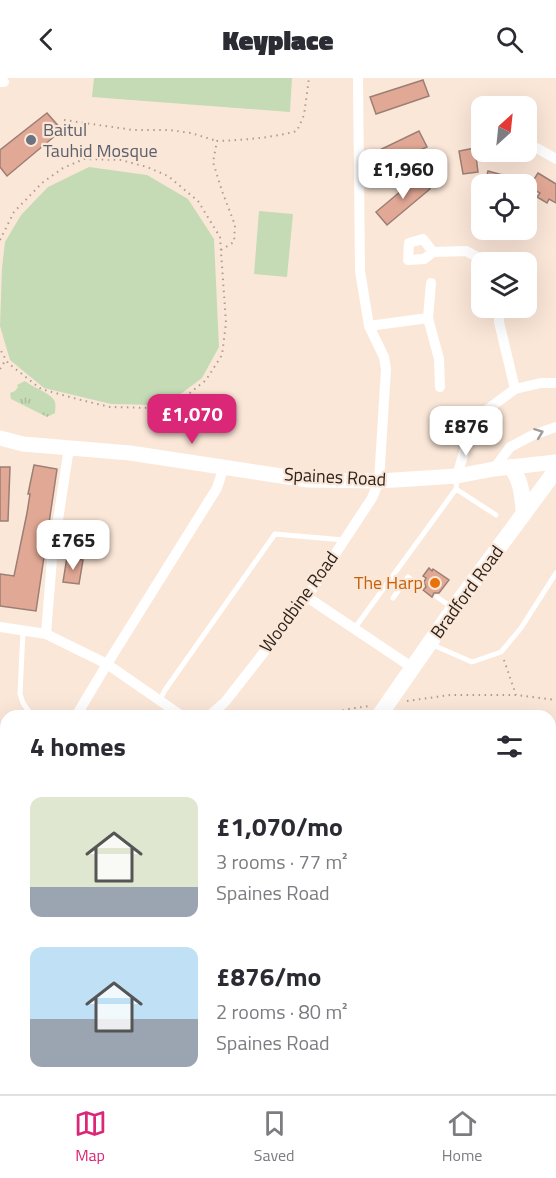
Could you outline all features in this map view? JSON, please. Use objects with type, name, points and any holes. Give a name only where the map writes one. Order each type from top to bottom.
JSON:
[{"type":"main road","points":[[511,467],[521,485],[524,513]]},
{"type":"main road","name":"Bradford Road","points":[[383,710],[556,470]]},
{"type":"street","points":[[358,78],[360,271],[369,326],[384,357],[386,369],[379,481]]},
{"type":"street","points":[[537,148],[556,159]]},
{"type":"street","points":[[433,252],[465,251],[471,254]]},
{"type":"street","points":[[431,283],[428,318],[439,359],[441,387]]},
{"type":"street","points":[[369,326],[428,318]]},
{"type":"street","points":[[499,318],[515,389]]},
{"type":"street","points":[[456,482],[470,431],[488,409],[515,389],[541,383],[556,383]]},
{"type":"street","points":[[494,469],[510,447],[533,435],[556,427]]},
{"type":"street","name":"Spaines Road","points":[[0,438],[23,444],[130,453],[308,480],[456,482],[494,469],[556,462]]},
{"type":"street","points":[[46,634],[52,559],[69,448]]},
{"type":"street","points":[[80,710],[217,488],[224,466]]},
{"type":"street","name":"Woodbine Road","points":[[216,710],[225,702],[307,597],[372,498],[379,481]]},
{"type":"street","points":[[307,597],[411,671]]},
{"type":"street","points":[[0,627],[46,634],[107,664],[174,710]]},
{"type":"lane","points":[[354,629],[456,482],[496,515]]},
{"type":"lane","points":[[160,700],[275,534],[344,540]]},
{"type":"lane","points":[[430,644],[472,662],[501,652],[521,628],[556,573]]},
{"type":"lane","points":[[393,598],[408,577],[421,586]]},
{"type":"lane","points":[[437,597],[454,609]]},
{"type":"lane","points":[[23,631],[20,694],[28,710]]},
{"type":"path","points":[[64,120],[133,130],[169,130],[191,133],[217,141],[276,136],[297,131],[304,115],[309,78]]},
{"type":"path","points":[[217,141],[213,162],[236,233],[234,243],[222,250]]},
{"type":"path","points":[[0,240],[14,212],[42,183],[63,168],[84,159],[121,160],[147,167],[168,176],[198,201],[220,237],[226,323],[222,355],[206,380],[186,396],[156,408],[110,407],[41,389],[5,360],[0,348]]},
{"type":"path","points":[[0,369],[5,360]]},
{"type":"path","points":[[501,652],[516,695]]},
{"type":"path","points":[[450,695],[516,695],[556,700]]},
{"type":"path","points":[[345,710],[349,709]]},
{"type":"green space","points":[[94,78],[292,78],[290,112],[92,97]]},
{"type":"green space","points":[[89,167],[147,175],[188,199],[214,239],[219,347],[202,378],[182,393],[155,405],[111,404],[44,388],[10,360],[0,326],[5,242],[21,215],[48,187]]},
{"type":"green space","points":[[259,211],[293,214],[287,277],[254,274]]},
{"type":"green space","points":[[25,381],[53,399],[55,413],[47,417],[11,399],[10,393],[15,391],[17,385]]},
{"type":"building","points":[[423,80],[429,96],[376,114],[370,97]]},
{"type":"building","name":"Baitul Tauhid Mosque","points":[[47,113],[62,130],[7,176],[0,167],[0,150]]},
{"type":"building","points":[[419,131],[427,147],[376,170],[369,155]]},
{"type":"building","points":[[471,149],[471,162],[477,162],[478,172],[463,174],[459,151]]},
{"type":"building","points":[[538,173],[556,184],[556,203],[549,199],[547,203],[537,197],[540,193],[537,191]]},
{"type":"building","points":[[419,176],[430,189],[387,225],[376,212]]},
{"type":"building","points":[[34,465],[57,469],[36,611],[0,606],[0,574],[14,576]]},
{"type":"building","points":[[0,467],[10,467],[8,521],[0,521]]},
{"type":"building","points":[[67,557],[83,560],[79,584],[63,582]]},
{"type":"building","name":"The Harp","points":[[429,568],[449,580],[439,593],[434,593],[432,597],[423,590],[426,587],[424,582],[426,578],[423,576]]},
{"type":"place","name":"Baitul Tauhid Mosque","points":[[31,140]]},
{"type":"place","name":"The Harp","points":[[435,583]]}]
